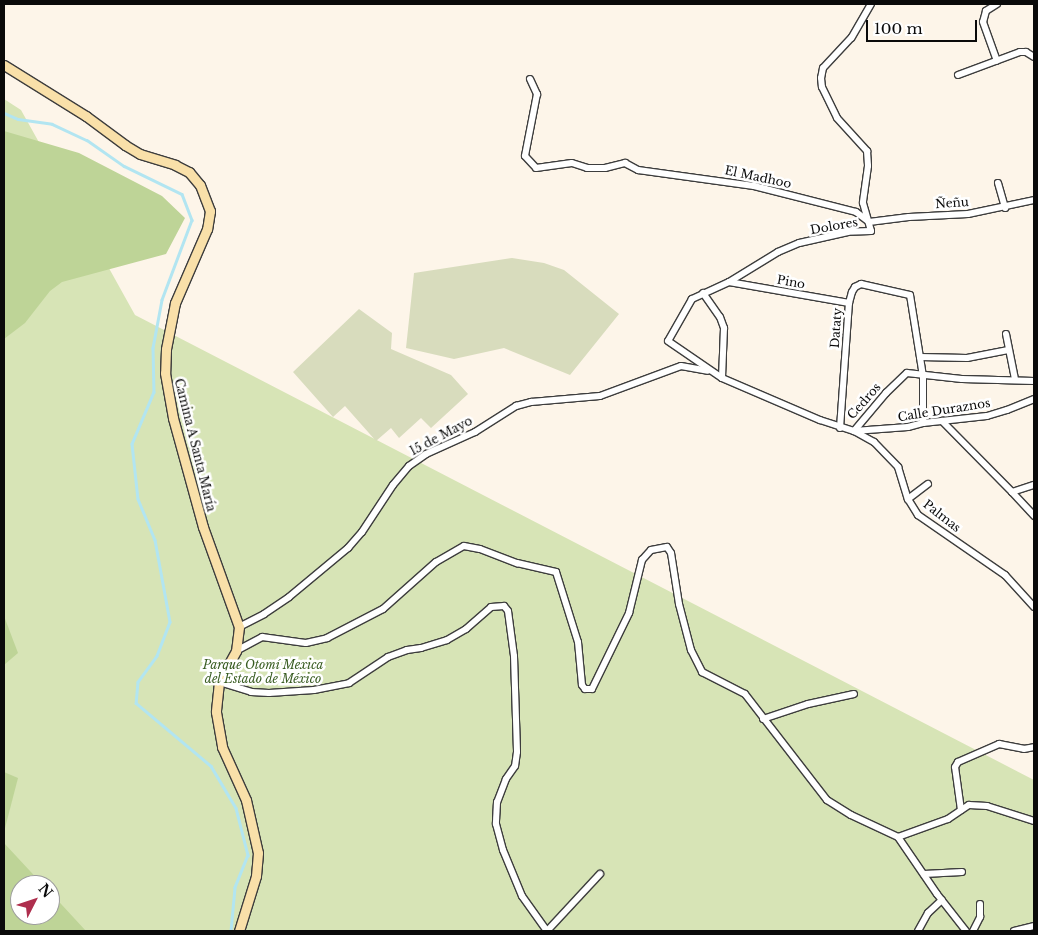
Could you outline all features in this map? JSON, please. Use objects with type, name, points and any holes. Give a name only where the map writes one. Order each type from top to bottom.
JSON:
[{"type":"main road","name":"Camina A Santa María","points":[[4,64],[32,84],[80,112],[140,154],[183,168],[194,177],[204,194],[210,211],[209,221],[175,303],[166,349],[165,373],[174,418],[203,527],[239,628],[236,652],[219,682],[216,712],[220,739],[246,800],[258,852],[256,876],[239,931]]},
{"type":"street","name":"Dolores","points":[[668,341],[692,299],[729,282],[788,247],[848,232],[871,232],[863,203],[868,166],[867,151],[837,118],[822,87],[821,78],[823,68],[851,38],[871,4]]},
{"type":"street","points":[[997,4],[986,11],[983,22],[997,60]]},
{"type":"street","points":[[958,75],[1020,52],[1026,52],[1034,57]]},
{"type":"street","name":"El Madhoo","points":[[530,79],[537,91],[525,156],[532,165],[540,169],[572,163],[591,168],[608,167],[622,163],[638,170],[754,186],[856,212],[869,222]]},
{"type":"street","points":[[998,183],[1005,208]]},
{"type":"street","name":"Ñeñu","points":[[869,222],[908,217],[968,214],[1005,208],[1034,200]]},
{"type":"street","name":"Pino","points":[[729,282],[849,303]]},
{"type":"street","name":"Dataty","points":[[840,428],[849,303],[852,292],[856,287],[861,284],[910,295],[920,357]]},
{"type":"street","points":[[703,293],[720,317],[724,328],[722,378]]},
{"type":"street","points":[[1006,334],[1014,379]]},
{"type":"street","name":"Cedros","points":[[668,341],[709,371],[722,378],[840,428],[854,431],[907,373],[923,376],[994,381],[1014,379],[1034,381]]},
{"type":"street","points":[[923,423],[923,376],[920,357],[967,358],[1008,350]]},
{"type":"street","name":"15 de Mayo","points":[[239,628],[289,597],[348,548],[362,532],[393,485],[410,466],[426,454],[475,432],[516,406],[531,402],[600,396],[681,366],[709,371]]},
{"type":"street","name":"Calle Duraznos","points":[[854,431],[908,427],[923,423],[994,414],[1034,399]]},
{"type":"street","points":[[942,422],[1034,516]]},
{"type":"street","name":"Palmas","points":[[854,431],[874,442],[894,462],[900,472],[908,499],[918,515],[1005,575],[1034,607]]},
{"type":"street","points":[[908,499],[928,484]]},
{"type":"street","points":[[1012,492],[1034,486]]},
{"type":"street","points":[[236,652],[262,637],[306,643],[327,638],[383,609],[436,562],[464,546],[480,549],[517,563],[556,572],[578,642],[582,685],[585,689],[592,689],[629,613],[642,560],[650,550],[667,547],[672,561],[679,604],[691,650],[698,667],[702,672],[745,694],[826,800],[851,815],[898,837],[966,931]]},
{"type":"street","points":[[219,682],[251,692],[269,693],[314,690],[349,683],[376,664],[399,652],[447,640],[466,629],[491,607],[504,606],[508,611],[514,656],[517,752],[515,766],[506,779],[497,802],[496,824],[503,850],[522,896],[547,931],[600,874]]},
{"type":"street","points":[[763,718],[808,704],[854,694]]},
{"type":"street","points":[[961,810],[955,767],[958,762],[999,744],[1024,749],[1034,747]]},
{"type":"street","points":[[898,837],[948,819],[969,805],[978,805],[1034,821]]},
{"type":"street","points":[[924,874],[962,872]]},
{"type":"street","points":[[918,931],[928,913],[942,900]]},
{"type":"street","points":[[973,931],[980,917],[980,904]]},
{"type":"street","points":[[1014,931],[1034,926]]},
{"type":"green space","name":"Parque Otomí Mexica del Estado de México","points":[[4,99],[21,110],[135,315],[1034,780],[1034,931],[4,931]]},
{"type":"green space","points":[[4,131],[79,153],[162,196],[185,218],[166,254],[62,282],[50,291],[25,323],[4,339]]},
{"type":"green space","points":[[512,258],[544,263],[564,270],[619,314],[570,375],[504,348],[454,359],[406,348],[414,273]]},
{"type":"green space","points":[[359,309],[392,333],[391,349],[451,375],[468,394],[431,428],[421,418],[399,438],[391,428],[376,441],[345,406],[333,417],[293,372]]},
{"type":"green space","points":[[4,616],[18,653],[4,665]]},
{"type":"green space","points":[[4,772],[18,778],[4,832]]},
{"type":"green space","points":[[4,843],[34,875],[10,875],[10,925],[60,925],[60,903],[86,931],[4,931]]},
{"type":"waterway","points":[[4,113],[18,119],[52,124],[87,140],[124,166],[182,194],[192,220],[162,300],[153,348],[154,392],[132,444],[138,499],[155,540],[170,622],[157,656],[138,682],[136,703],[211,766],[236,808],[248,855],[235,888],[231,931]]}]
